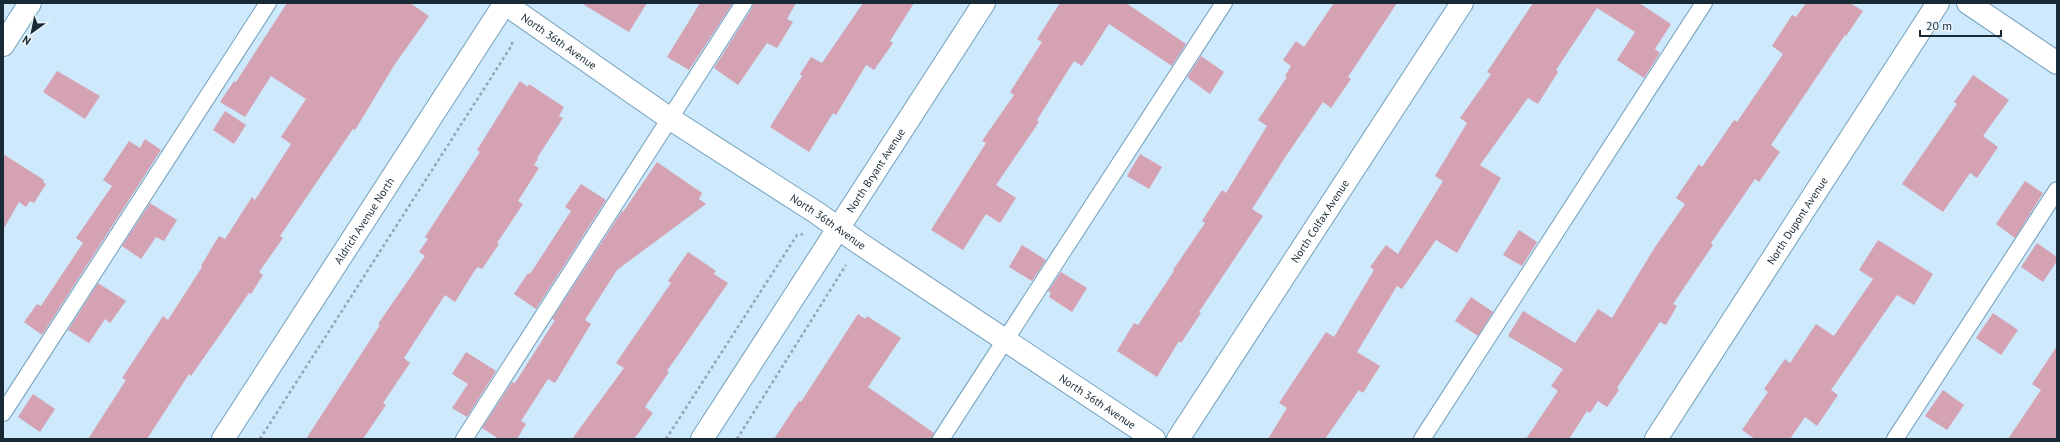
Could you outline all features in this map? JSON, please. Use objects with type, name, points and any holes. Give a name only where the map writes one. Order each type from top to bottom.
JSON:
[{"type":"street","points":[[3,45],[30,3]]},
{"type":"street","name":"North 36th Avenue","points":[[505,3],[669,118],[839,228],[1004,340],[1154,439]]},
{"type":"street","name":"Aldrich Avenue North","points":[[223,439],[505,3]]},
{"type":"street","name":"North Bryant Avenue","points":[[702,439],[984,3]]},
{"type":"street","name":"North Colfax Avenue","points":[[1178,439],[1462,3]]},
{"type":"street","name":"North Dupont Avenue","points":[[1656,439],[1938,3]]},
{"type":"street","points":[[1968,3],[2057,63]]},
{"type":"lane","points":[[3,413],[268,3]]},
{"type":"lane","points":[[464,439],[744,3]]},
{"type":"lane","points":[[941,439],[1224,3]]},
{"type":"lane","points":[[1422,439],[1704,3]]},
{"type":"lane","points":[[1895,439],[2057,190]]},
{"type":"path","points":[[260,439],[508,52],[512,45],[512,37]]},
{"type":"path","points":[[666,439],[797,235],[803,234]]},
{"type":"path","points":[[737,439],[846,267],[846,262]]},
{"type":"building","points":[[287,3],[410,3],[429,16],[395,64],[355,130],[353,129],[280,236],[283,238],[259,272],[263,275],[251,294],[249,293],[191,376],[189,374],[147,439],[88,439],[126,380],[122,378],[163,316],[168,320],[202,267],[201,266],[219,236],[225,239],[252,197],[255,200],[291,144],[281,137],[306,99],[271,76],[245,117],[220,102],[234,81],[236,82]]},
{"type":"building","points":[[581,3],[647,3],[629,32]]},
{"type":"building","points":[[700,3],[733,3],[689,70],[667,57]]},
{"type":"building","points":[[753,3],[796,3],[787,19],[793,22],[777,48],[767,43],[738,85],[714,68],[752,8]]},
{"type":"building","points":[[863,3],[914,3],[890,41],[893,43],[874,70],[866,65],[836,115],[833,113],[809,152],[770,127],[802,76],[800,74],[811,57],[822,63]]},
{"type":"building","points":[[1060,3],[1126,3],[1186,44],[1172,66],[1109,24],[1082,66],[1074,61],[1037,120],[1039,122],[996,185],[1016,198],[1000,223],[986,214],[963,250],[931,230],[986,143],[982,141],[1014,95],[1010,92],[1042,42],[1037,39]]},
{"type":"building","points":[[1334,3],[1397,3],[1348,77],[1351,79],[1331,108],[1323,102],[1286,156],[1252,209],[1263,216],[1199,312],[1201,313],[1181,343],[1179,341],[1157,377],[1117,351],[1134,323],[1138,325],[1174,271],[1173,270],[1205,223],[1202,221],[1222,190],[1226,193],[1267,126],[1258,120],[1287,77],[1285,76],[1291,66],[1283,60],[1296,41],[1304,47]]},
{"type":"building","points":[[1533,3],[1639,3],[1671,24],[1655,49],[1660,53],[1644,78],[1617,60],[1635,32],[1597,8],[1556,70],[1558,72],[1538,104],[1528,98],[1480,165],[1501,178],[1457,253],[1436,240],[1402,289],[1397,286],[1357,352],[1380,366],[1363,393],[1359,390],[1325,439],[1268,439],[1287,408],[1279,403],[1326,332],[1334,337],[1374,270],[1370,267],[1386,245],[1398,254],[1443,181],[1435,176],[1467,123],[1460,118],[1491,74],[1487,72]]},
{"type":"building","points":[[1806,3],[1850,3],[1863,11],[1846,36],[1845,35],[1771,145],[1780,152],[1759,182],[1755,179],[1711,243],[1713,245],[1673,304],[1677,306],[1666,325],[1660,322],[1617,388],[1619,390],[1607,407],[1598,401],[1590,413],[1587,411],[1569,439],[1526,439],[1558,391],[1551,386],[1563,369],[1508,336],[1523,311],[1575,343],[1598,309],[1612,318],[1655,247],[1685,204],[1676,198],[1699,164],[1702,167],[1734,120],[1737,122],[1783,54],[1772,46],[1792,15],[1796,17]]},
{"type":"building","points":[[1201,56],[1224,72],[1210,94],[1189,79],[1188,76]]},
{"type":"building","points":[[57,71],[100,96],[85,119],[43,92]]},
{"type":"building","points":[[1973,75],[2009,100],[1983,136],[1998,147],[1977,178],[1970,173],[1943,212],[1902,184],[1957,104],[1954,102]]},
{"type":"building","points":[[520,81],[528,87],[529,84],[564,107],[559,116],[563,118],[534,165],[539,168],[518,201],[523,204],[482,269],[478,267],[475,270],[455,302],[445,295],[404,358],[410,363],[383,403],[386,405],[363,439],[306,439],[380,325],[378,324],[425,256],[419,252],[428,239],[425,237],[480,152],[477,150]]},
{"type":"building","points":[[225,111],[246,125],[234,144],[213,130]]},
{"type":"building","points":[[145,139],[161,150],[42,335],[24,322],[37,304],[41,306],[83,243],[76,238],[112,186],[103,180],[129,141],[140,148]]},
{"type":"building","points":[[3,154],[44,180],[43,182],[46,184],[34,203],[30,201],[26,207],[19,202],[3,230]]},
{"type":"building","points":[[1140,154],[1162,167],[1149,189],[1127,176]]},
{"type":"building","points":[[657,162],[702,193],[699,199],[706,204],[617,270],[585,320],[591,324],[555,383],[548,379],[521,421],[526,424],[517,439],[499,439],[482,428],[512,382],[515,383],[555,320],[552,319],[622,211],[623,212]]},
{"type":"building","points":[[2025,181],[2043,193],[2015,238],[1996,224]]},
{"type":"building","points":[[581,184],[606,200],[536,309],[514,294],[528,273],[530,274],[571,211],[565,207]]},
{"type":"building","points":[[150,203],[177,220],[164,241],[156,237],[141,259],[122,246]]},
{"type":"building","points":[[1519,230],[1537,242],[1522,266],[1503,255]]},
{"type":"building","points":[[1878,240],[1933,274],[1914,305],[1897,295],[1831,390],[1838,395],[1817,426],[1805,417],[1790,439],[1755,439],[1742,430],[1768,392],[1764,389],[1785,359],[1790,363],[1816,324],[1834,336],[1873,279],[1859,270]]},
{"type":"building","points":[[2037,243],[2057,257],[2057,261],[2043,282],[2021,267]]},
{"type":"building","points":[[1022,245],[1046,260],[1032,281],[1009,267]]},
{"type":"building","points":[[688,252],[716,271],[714,274],[728,283],[667,371],[669,372],[645,407],[653,413],[634,439],[572,439],[624,368],[616,363],[671,283],[668,281]]},
{"type":"building","points":[[1061,272],[1087,288],[1072,312],[1049,297],[1051,293],[1048,291]]},
{"type":"building","points":[[98,283],[126,301],[110,323],[105,319],[89,343],[68,330]]},
{"type":"building","points":[[1471,297],[1493,312],[1478,336],[1455,321]]},
{"type":"building","points":[[1993,313],[2018,330],[2001,355],[1976,338]]},
{"type":"building","points":[[858,314],[865,319],[867,316],[901,338],[868,387],[934,433],[932,439],[774,439],[799,401],[801,402]]},
{"type":"building","points":[[2057,346],[2057,439],[2008,439],[2041,390],[2032,384]]},
{"type":"building","points":[[466,352],[496,371],[467,417],[452,408],[468,384],[452,374]]},
{"type":"building","points":[[1943,390],[1964,405],[1947,430],[1925,416]]},
{"type":"building","points":[[33,394],[55,409],[40,432],[18,417]]}]
